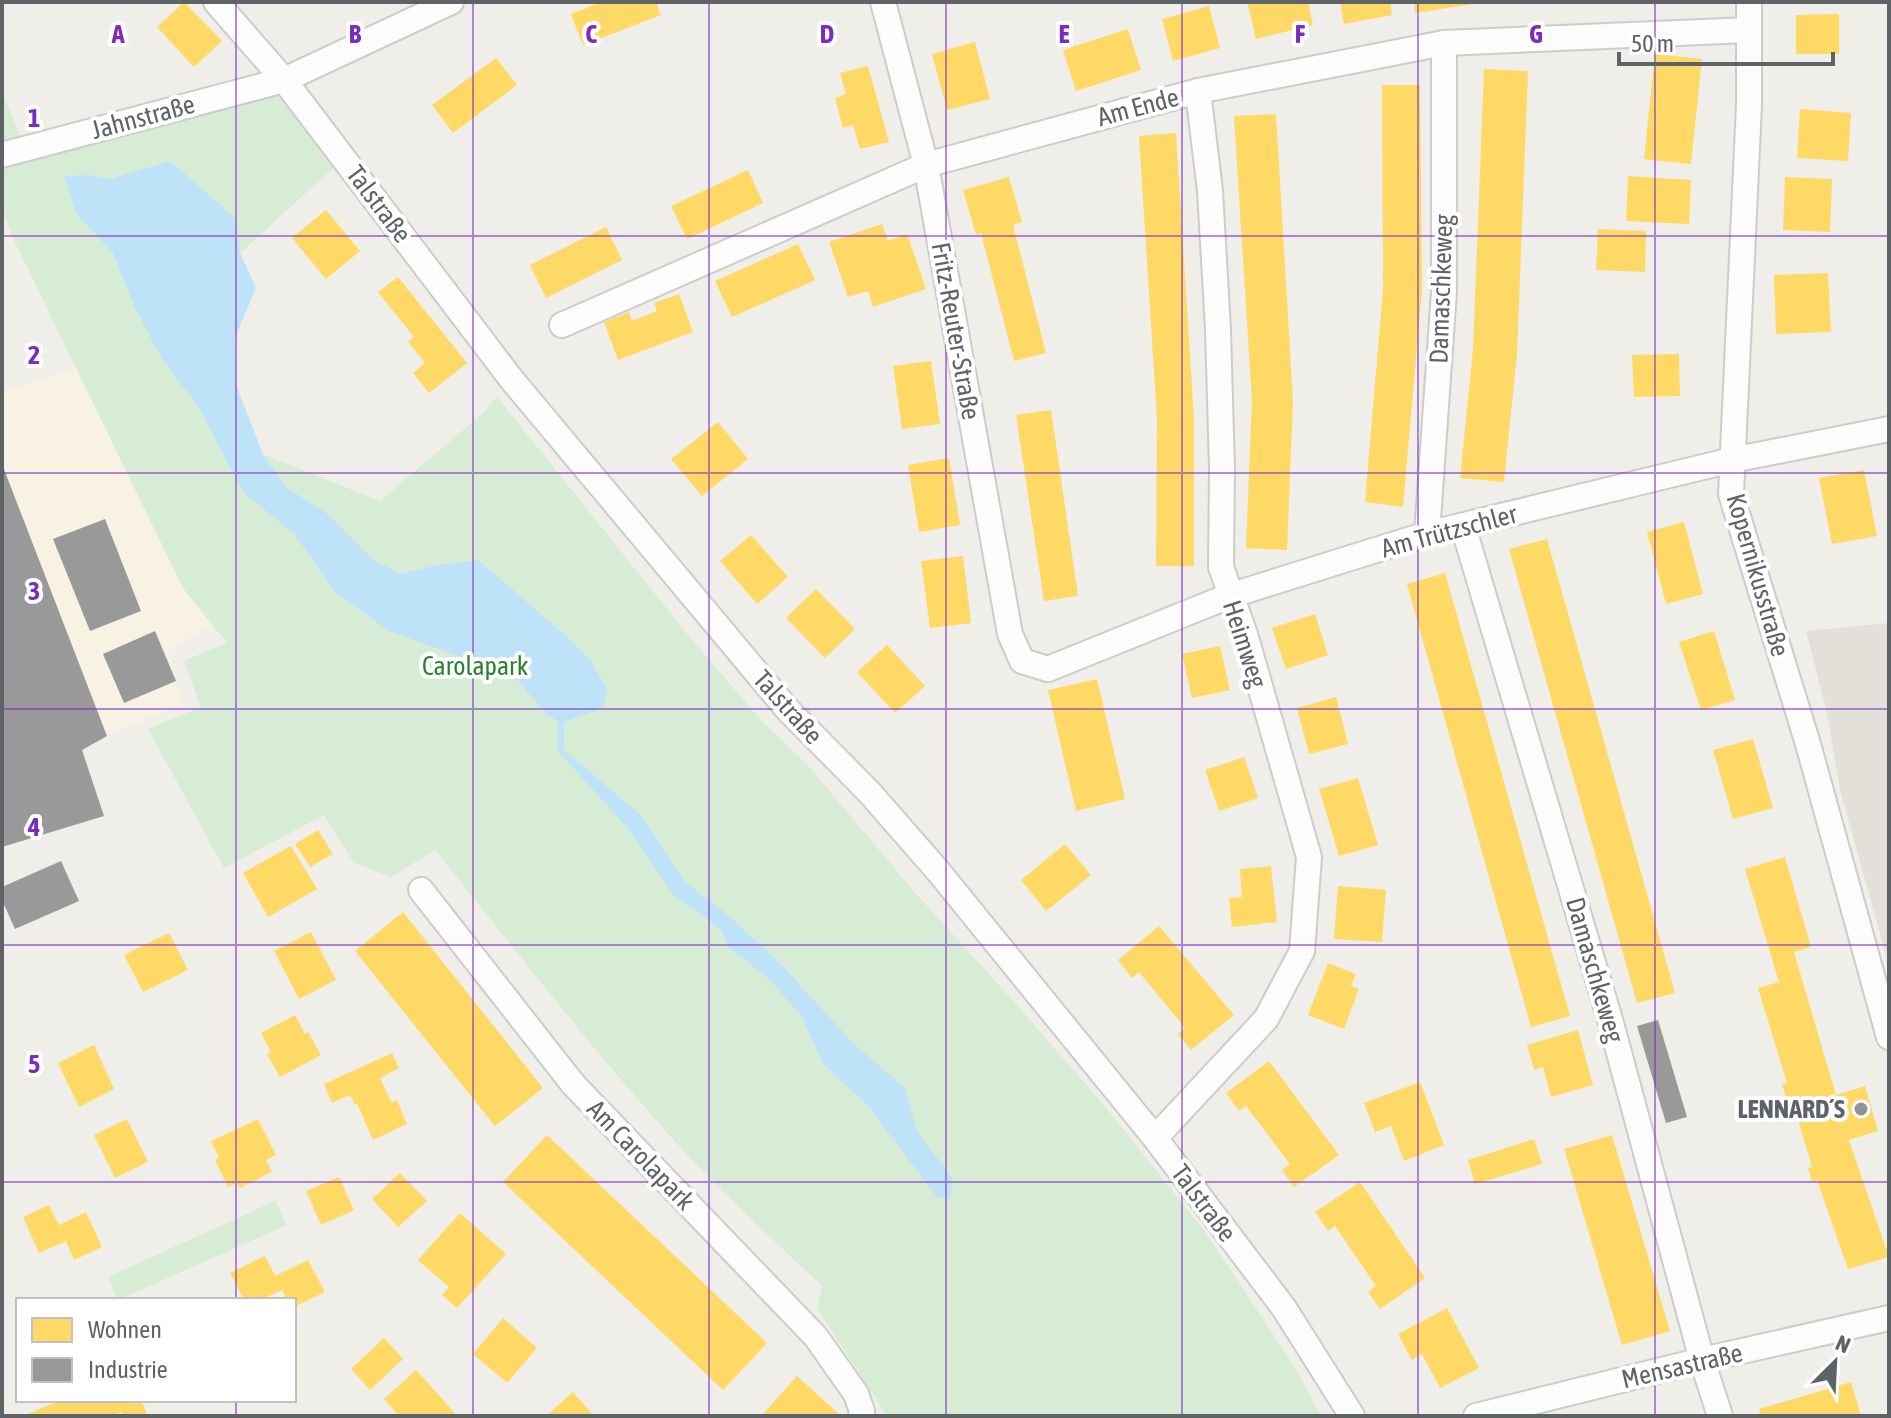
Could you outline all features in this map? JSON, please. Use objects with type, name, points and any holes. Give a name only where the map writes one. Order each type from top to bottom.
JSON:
[{"type":"street","name":"Talstraße","points":[[216,2],[284,80],[512,380],[788,710],[869,792],[938,871],[1155,1138],[1284,1308],[1352,1416]]},
{"type":"street","name":"Jahnstraße","points":[[2,155],[284,80],[451,2]]},
{"type":"street","name":"Fritz-Reuter-Straße","points":[[883,2],[926,165],[1010,634],[1022,661]]},
{"type":"street","name":"Kopernikusstraße","points":[[1749,2],[1749,105],[1731,494],[1808,744],[1889,1037]]},
{"type":"street","name":"Am Ende","points":[[562,325],[926,165],[1198,91],[1444,43],[1749,30]]},
{"type":"street","name":"Damaschkeweg","points":[[1427,534],[1444,292],[1444,43]]},
{"type":"street","name":"Heimweg","points":[[1155,1138],[1266,1019],[1302,951],[1309,857],[1245,634],[1221,567],[1218,329],[1210,191],[1198,91]]},
{"type":"street","name":"Am Trützschler","points":[[1022,661],[1048,669],[1229,596],[1427,534],[1732,460],[1889,429]]},
{"type":"street","name":"Damaschkeweg","points":[[1463,526],[1611,1023],[1720,1416]]},
{"type":"street","name":"Am Carolapark","points":[[421,890],[573,1084],[816,1337],[856,1394],[861,1416]]},
{"type":"street","name":"Mensastraße","points":[[1476,1416],[1889,1318]]},
{"type":"shaded area","points":[[76,368],[183,588],[213,625],[168,651],[182,705],[2,776],[2,392]]},
{"type":"shaded area","points":[[1889,623],[1889,966],[1840,790],[1827,713],[1806,631]]},
{"type":"green space","name":"Carolapark","points":[[284,80],[344,158],[240,253],[256,288],[235,337],[236,385],[263,454],[380,501],[482,414],[497,397],[692,640],[759,718],[812,770],[911,888],[1107,1109],[1206,1233],[1296,1369],[1321,1416],[887,1416],[817,1308],[822,1286],[740,1208],[662,1127],[575,1025],[435,850],[391,877],[354,863],[324,815],[224,868],[148,729],[201,707],[184,661],[227,643],[183,588],[13,238],[2,206],[2,93],[26,148]]},
{"type":"green space","points":[[275,1201],[287,1225],[123,1298],[117,1298],[108,1277]]},
{"type":"water","points":[[170,161],[234,217],[240,253],[256,288],[235,337],[236,385],[263,455],[286,487],[329,515],[373,560],[400,574],[478,560],[590,660],[607,688],[603,708],[564,722],[564,750],[642,816],[683,880],[734,920],[783,966],[851,1041],[905,1088],[917,1131],[953,1179],[950,1199],[938,1198],[867,1105],[823,1064],[803,1019],[770,980],[728,947],[721,929],[674,896],[629,830],[558,751],[558,721],[547,715],[509,670],[455,655],[389,631],[335,592],[295,535],[243,492],[198,406],[163,361],[134,306],[113,253],[76,213],[64,176],[89,175],[110,179]]},
{"type":"building: Wohnen","points":[[184,2],[222,41],[194,67],[157,27]]},
{"type":"building: Wohnen","points":[[601,2],[656,2],[661,15],[583,45],[571,14]]},
{"type":"building: Wohnen","points":[[1247,2],[1308,2],[1313,25],[1256,39]]},
{"type":"building: Wohnen","points":[[1340,2],[1390,2],[1392,15],[1344,24]]},
{"type":"building: Wohnen","points":[[1414,2],[1473,2],[1474,4],[1415,13]]},
{"type":"building: Wohnen","points":[[1209,6],[1220,48],[1173,61],[1162,19]]},
{"type":"building: Wohnen","points":[[1839,14],[1839,54],[1796,54],[1796,15]]},
{"type":"building: Wohnen","points":[[1128,29],[1141,70],[1076,91],[1063,50]]},
{"type":"building: Wohnen","points":[[975,42],[990,99],[947,110],[932,54]]},
{"type":"building: Wohnen","points":[[1655,54],[1702,59],[1691,164],[1644,159]]},
{"type":"building: Wohnen","points":[[496,58],[517,85],[453,133],[432,105]]},
{"type":"building: Wohnen","points":[[868,66],[889,142],[860,149],[853,125],[843,128],[835,98],[846,94],[840,73]]},
{"type":"building: Wohnen","points":[[1484,69],[1528,71],[1517,354],[1504,482],[1460,478],[1473,349]]},
{"type":"building: Wohnen","points":[[1382,85],[1420,85],[1422,289],[1403,507],[1365,502],[1383,289]]},
{"type":"building: Wohnen","points":[[1800,109],[1851,113],[1848,161],[1797,158]]},
{"type":"building: Wohnen","points":[[1276,114],[1293,401],[1287,550],[1246,548],[1252,401],[1234,116]]},
{"type":"building: Wohnen","points":[[1176,133],[1194,419],[1194,566],[1156,566],[1157,419],[1139,136]]},
{"type":"building: Wohnen","points":[[748,170],[763,203],[687,239],[671,206]]},
{"type":"building: Wohnen","points":[[1628,176],[1691,180],[1689,224],[1626,221]]},
{"type":"building: Wohnen","points":[[1009,177],[1022,222],[1013,225],[1046,353],[1014,361],[981,233],[976,235],[963,190]]},
{"type":"building: Wohnen","points":[[1785,177],[1832,179],[1830,232],[1783,230]]},
{"type":"building: Wohnen","points":[[326,210],[360,251],[326,279],[292,238]]},
{"type":"building: Wohnen","points":[[882,224],[888,241],[907,234],[926,289],[873,307],[868,291],[848,297],[829,242]]},
{"type":"building: Wohnen","points":[[606,227],[622,260],[546,298],[530,265]]},
{"type":"building: Wohnen","points":[[1598,229],[1646,231],[1645,272],[1596,270]]},
{"type":"building: Wohnen","points":[[798,244],[815,280],[732,317],[715,281]]},
{"type":"building: Wohnen","points":[[1828,273],[1831,332],[1776,334],[1774,275]]},
{"type":"building: Wohnen","points":[[398,277],[467,363],[429,393],[413,373],[425,363],[408,342],[414,337],[378,292]]},
{"type":"building: Wohnen","points":[[679,294],[693,332],[618,360],[604,322],[629,312],[632,321],[657,311],[654,303]]},
{"type":"building: Wohnen","points":[[1679,354],[1680,396],[1634,397],[1632,355]]},
{"type":"building: Wohnen","points":[[931,361],[940,424],[902,429],[893,366]]},
{"type":"building: Wohnen","points":[[1051,410],[1078,596],[1044,601],[1016,415]]},
{"type":"building: Wohnen","points":[[718,422],[748,459],[702,496],[671,459]]},
{"type":"building: Wohnen","points":[[949,458],[960,525],[919,532],[908,465]]},
{"type":"building: Wohnen","points":[[1864,470],[1877,536],[1832,544],[1819,478]]},
{"type":"building: Wohnen","points":[[1684,522],[1703,594],[1666,604],[1647,532]]},
{"type":"building: Wohnen","points":[[751,535],[788,577],[757,604],[720,561]]},
{"type":"building: Wohnen","points":[[1547,539],[1675,993],[1637,1003],[1509,549]]},
{"type":"building: Wohnen","points":[[963,556],[971,623],[930,628],[921,561]]},
{"type":"building: Wohnen","points":[[1445,573],[1570,1016],[1531,1027],[1407,584]]},
{"type":"building: Wohnen","points":[[816,589],[855,629],[825,658],[786,618]]},
{"type":"building: Wohnen","points":[[1315,614],[1328,655],[1286,669],[1272,628]]},
{"type":"building: Wohnen","points":[[1714,631],[1735,700],[1701,710],[1679,642]]},
{"type":"building: Wohnen","points":[[887,645],[925,686],[895,713],[857,672]]},
{"type":"building: Wohnen","points":[[1220,646],[1230,690],[1192,698],[1182,654]]},
{"type":"building: Wohnen","points":[[1097,679],[1125,799],[1076,811],[1048,690]]},
{"type":"building: Wohnen","points":[[1336,697],[1348,744],[1309,754],[1297,708]]},
{"type":"building: Wohnen","points":[[1753,739],[1773,808],[1733,819],[1713,750]]},
{"type":"building: Wohnen","points":[[1244,757],[1258,798],[1219,811],[1205,770]]},
{"type":"building: Wohnen","points":[[1358,778],[1378,845],[1339,856],[1319,789]]},
{"type":"building: Wohnen","points":[[318,830],[333,854],[310,867],[295,844]]},
{"type":"building: Wohnen","points":[[1065,844],[1091,875],[1046,911],[1021,880]]},
{"type":"building: Wohnen","points":[[291,846],[317,889],[268,917],[243,873]]},
{"type":"building: Wohnen","points":[[1785,857],[1811,947],[1794,952],[1836,1095],[1865,1086],[1878,1131],[1849,1140],[1889,1257],[1848,1269],[1817,1180],[1812,1182],[1808,1168],[1812,1167],[1791,1096],[1786,1097],[1782,1084],[1787,1083],[1758,988],[1779,982],[1745,869]]},
{"type":"building: Wohnen","points":[[1271,866],[1277,922],[1232,927],[1229,898],[1242,897],[1240,869]]},
{"type":"building: Wohnen","points":[[1338,886],[1386,890],[1382,942],[1334,939]]},
{"type":"building: Wohnen","points":[[403,912],[543,1088],[495,1126],[355,951]]},
{"type":"building: Wohnen","points":[[1159,926],[1234,1015],[1191,1050],[1178,1034],[1185,1028],[1139,972],[1132,978],[1118,960]]},
{"type":"building: Wohnen","points":[[311,932],[336,980],[299,999],[274,951]]},
{"type":"building: Wohnen","points":[[169,933],[188,970],[143,992],[124,955]]},
{"type":"building: Wohnen","points":[[1328,963],[1356,974],[1351,986],[1359,989],[1344,1029],[1308,1015]]},
{"type":"building: Wohnen","points":[[295,1015],[321,1055],[280,1077],[267,1054],[271,1052],[261,1033]]},
{"type":"building: Wohnen","points":[[1578,1030],[1593,1085],[1551,1097],[1543,1067],[1534,1070],[1527,1045]]},
{"type":"building: Wohnen","points":[[94,1045],[114,1089],[79,1107],[58,1063]]},
{"type":"building: Wohnen","points":[[392,1053],[399,1068],[380,1078],[391,1102],[397,1100],[407,1124],[373,1140],[357,1103],[355,1105],[350,1095],[332,1103],[324,1084]]},
{"type":"building: Wohnen","points":[[1269,1061],[1339,1155],[1294,1187],[1282,1170],[1290,1164],[1246,1106],[1239,1111],[1226,1093]]},
{"type":"building: Wohnen","points":[[1420,1082],[1444,1145],[1404,1161],[1391,1126],[1375,1132],[1364,1103]]},
{"type":"building: Wohnen","points":[[127,1119],[148,1162],[115,1178],[94,1135]]},
{"type":"building: Wohnen","points":[[258,1119],[276,1155],[266,1160],[272,1172],[240,1188],[237,1183],[228,1187],[215,1160],[219,1158],[211,1141]]},
{"type":"building: Wohnen","points":[[547,1135],[767,1343],[723,1390],[503,1182]]},
{"type":"building: Wohnen","points":[[1612,1135],[1670,1331],[1622,1345],[1564,1149]]},
{"type":"building: Wohnen","points":[[1534,1139],[1542,1164],[1475,1184],[1468,1160]]},
{"type":"building: Wohnen","points":[[400,1173],[427,1201],[398,1227],[372,1199]]},
{"type":"building: Wohnen","points":[[339,1177],[354,1210],[321,1225],[306,1191]]},
{"type":"building: Wohnen","points":[[1360,1182],[1425,1278],[1380,1309],[1368,1292],[1376,1286],[1335,1226],[1328,1231],[1315,1212]]},
{"type":"building: Wohnen","points":[[49,1205],[59,1225],[86,1212],[102,1247],[74,1260],[66,1241],[39,1253],[23,1217]]},
{"type":"building: Wohnen","points":[[460,1213],[506,1254],[457,1308],[442,1295],[449,1287],[418,1260]]},
{"type":"building: Wohnen","points":[[265,1256],[275,1276],[308,1260],[325,1292],[296,1306],[296,1298],[286,1298],[282,1290],[264,1298],[243,1298],[230,1273]]},
{"type":"building: Wohnen","points":[[1447,1308],[1479,1368],[1440,1388],[1422,1354],[1412,1360],[1398,1334]]},
{"type":"building: Wohnen","points":[[503,1318],[537,1348],[507,1383],[473,1354]]},
{"type":"building: Wohnen","points":[[384,1338],[403,1359],[370,1390],[351,1369]]},
{"type":"building: Wohnen","points":[[416,1370],[457,1416],[399,1416],[384,1399]]},
{"type":"building: Wohnen","points":[[797,1376],[841,1416],[761,1416]]},
{"type":"building: Wohnen","points":[[1851,1382],[1861,1416],[1761,1416],[1759,1409]]},
{"type":"building: Wohnen","points":[[573,1392],[594,1416],[546,1416]]},
{"type":"building: Wohnen","points":[[56,1402],[142,1402],[148,1416],[123,1416],[121,1412],[112,1416],[23,1416]]},
{"type":"building: Industrie","points":[[2,464],[107,736],[82,750],[104,816],[2,847]]},
{"type":"building: Industrie","points":[[105,519],[141,611],[90,631],[53,539]]},
{"type":"building: Industrie","points":[[155,631],[176,681],[124,703],[103,654]]},
{"type":"building: Industrie","points":[[61,861],[79,901],[15,929],[2,900],[2,887]]},
{"type":"building: Industrie","points":[[1658,1020],[1687,1117],[1666,1123],[1637,1026]]},
{"type":"place","name":"LENNARD´S","points":[[1861,1109]]}]
